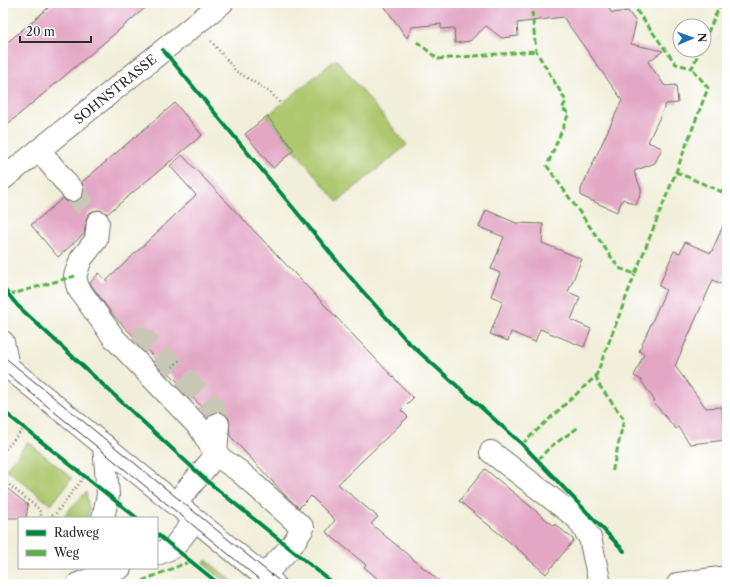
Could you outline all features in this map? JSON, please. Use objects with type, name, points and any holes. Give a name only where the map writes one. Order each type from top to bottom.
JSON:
[{"type":"street","name":"SOHNSTRASSE","points":[[5,176],[222,3]]},
{"type":"street","points":[[39,150],[72,190]]},
{"type":"street","points":[[3,342],[6,365],[269,580],[303,528],[239,471],[216,455],[200,428],[124,337],[78,288],[75,276],[81,259],[96,240],[98,222]]},
{"type":"street","points":[[175,504],[216,455],[218,424]]},
{"type":"street","points":[[103,517],[108,495],[104,445]]},
{"type":"street","points":[[491,452],[577,518],[590,538],[600,584]]},
{"type":"street","points":[[158,554],[174,547],[195,520]]},
{"type":"street","points":[[71,584],[81,569]]},
{"type":"street","points":[[78,584],[117,569]]},
{"type":"street","points":[[678,584],[727,577]]},
{"type":"path","points":[[197,23],[236,71],[270,92],[281,104]]},
{"type":"path","points":[[3,452],[24,428]]},
{"type":"path","points":[[50,517],[56,513],[84,476]]},
{"type":"path","points":[[3,480],[39,509],[42,517]]},
{"type":"green space","points":[[336,59],[407,145],[337,202],[267,116]]},
{"type":"green space","points":[[28,442],[72,478],[51,505],[6,469]]},
{"type":"green space","points":[[86,492],[89,510],[87,517],[66,517],[64,515]]},
{"type":"green space","points":[[206,560],[236,584],[227,584],[203,564]]},
{"type":"building","points":[[54,3],[151,3],[3,128],[3,46]]},
{"type":"building","points":[[382,3],[605,3],[612,13],[628,11],[636,22],[631,44],[663,51],[648,62],[665,86],[676,85],[678,103],[666,104],[648,142],[662,148],[655,163],[634,171],[641,189],[636,205],[623,199],[617,212],[581,196],[581,189],[622,100],[563,17],[517,23],[518,36],[502,38],[486,26],[470,41],[455,43],[454,28],[441,29],[441,24],[412,27],[407,38]]},
{"type":"building","points":[[175,103],[202,135],[107,214],[99,210],[88,214],[84,234],[58,257],[31,225],[63,198],[67,202],[74,202],[80,199],[84,195],[82,182]]},
{"type":"building","points":[[267,116],[294,150],[273,168],[245,134]]},
{"type":"building","points":[[182,155],[413,398],[401,410],[408,417],[338,484],[378,517],[371,524],[443,584],[384,584],[364,567],[366,565],[326,532],[335,520],[311,496],[299,508],[285,495],[230,436],[229,419],[225,414],[218,412],[210,415],[112,314],[90,283],[99,273],[106,281],[196,195],[170,166]]},
{"type":"building","points":[[486,210],[516,223],[543,224],[542,243],[582,259],[568,292],[580,297],[571,320],[591,329],[584,347],[540,329],[535,342],[511,332],[508,341],[490,334],[503,301],[491,296],[500,273],[491,269],[504,237],[479,227]]},
{"type":"building","points":[[727,217],[727,272],[722,284],[713,280],[675,366],[706,408],[722,407],[723,421],[727,420],[727,440],[690,444],[678,427],[676,429],[653,402],[655,401],[640,379],[634,376],[644,354],[639,351],[666,290],[659,286],[674,251],[680,253],[685,242],[711,253]]},
{"type":"building","points":[[485,469],[554,526],[555,524],[574,540],[546,574],[527,558],[528,557],[459,501]]},
{"type":"building","points":[[3,485],[28,505],[26,517],[3,518]]},
{"type":"tunnel","points":[[72,190],[98,222]]},
{"type":"tunnel","points":[[133,336],[146,340],[214,408],[218,424]]},
{"type":"tram line","points":[[3,356],[283,584]]},
{"type":"tram line","points":[[3,370],[265,584]]},
{"type":"marked path","points":[[531,3],[536,51],[566,101],[562,109],[569,113],[547,166],[619,268],[635,274],[708,88],[692,68]]},
{"type":"marked path","points":[[631,3],[676,64],[692,68],[696,58]]},
{"type":"marked path","points":[[712,23],[721,3]]},
{"type":"marked path","points":[[417,42],[438,59],[536,51]]},
{"type":"marked path","points":[[676,172],[727,194]]},
{"type":"marked path","points":[[522,444],[596,376],[635,274]]},
{"type":"marked path","points":[[9,295],[75,276]]},
{"type":"marked path","points":[[596,376],[599,385],[624,419],[612,473]]},
{"type":"marked path","points":[[538,460],[550,447],[579,427]]},
{"type":"marked path","points":[[134,584],[191,561]]},
{"type":"cycle path","points":[[163,50],[351,278],[408,342],[522,444],[624,551]]},
{"type":"cycle path","points":[[3,288],[18,306],[207,481],[334,584]]},
{"type":"cycle path","points":[[3,411],[136,517]]},
{"type":"cycle path","points":[[158,535],[219,584]]}]
